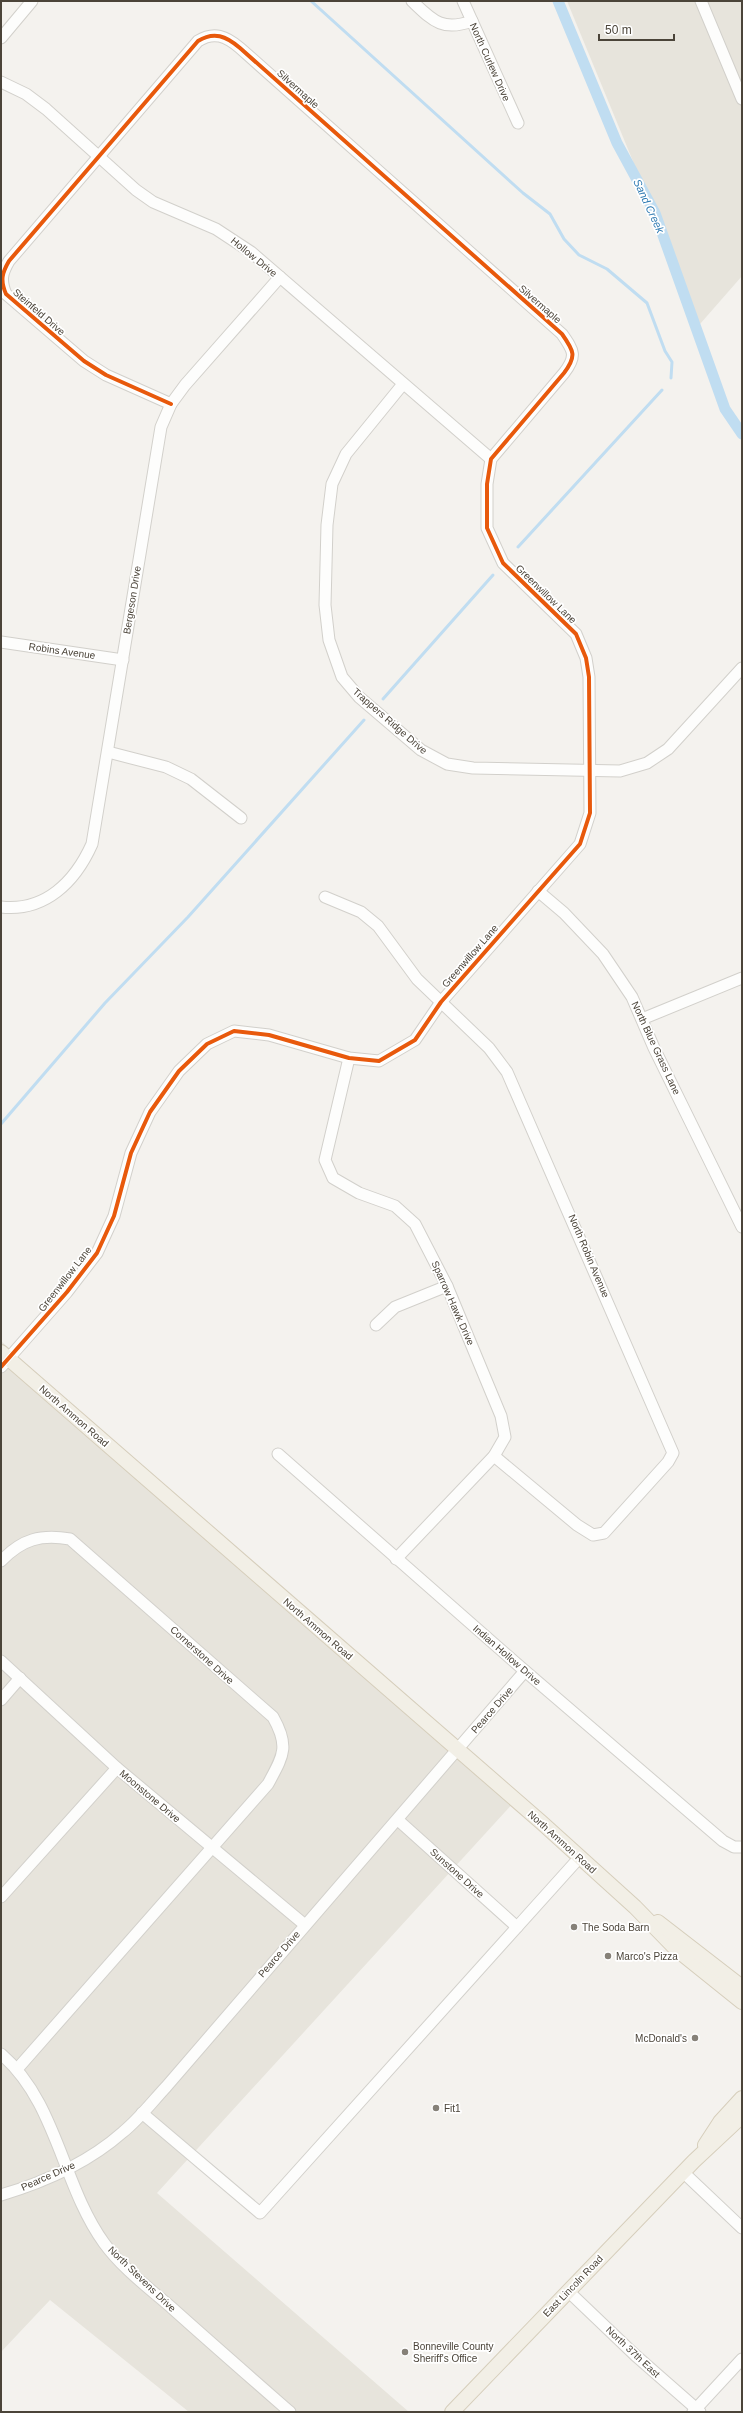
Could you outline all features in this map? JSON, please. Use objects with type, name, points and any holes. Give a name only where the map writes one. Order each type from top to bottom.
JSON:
[{"type":"main road","name":"North Ammon Road","points":[[4,1359],[580,1857],[634,1907],[676,1949],[742,2002]]},
{"type":"main road","name":"North Ammon Road","points":[[634,1907],[676,1935],[742,1987]]},
{"type":"main road","name":"East Lincoln Road","points":[[452,2412],[684,2173],[694,2161],[720,2122],[742,2098]]},
{"type":"main road","name":"East Lincoln Road","points":[[694,2161],[742,2116]]},
{"type":"street","points":[[1,38],[32,1]]},
{"type":"street","points":[[412,1],[438,24],[462,25],[472,21]]},
{"type":"street","name":"North Curlew Drive","points":[[463,1],[518,123]]},
{"type":"street","points":[[701,1],[742,99]]},
{"type":"street","name":"Silvermaple","points":[[100,156],[198,41],[208,35],[229,38],[562,334],[572,347],[573,361],[491,459]]},
{"type":"street","name":"Hollow Drive","points":[[1,82],[26,94],[41,105],[100,156],[136,190],[153,202],[233,239],[280,277],[491,459]]},
{"type":"street","name":"Steinfeld Drive","points":[[100,156],[9,261],[2,273],[1,284],[6,294],[84,360],[106,376],[171,404]]},
{"type":"street","name":"Bergeson Drive","points":[[1,907],[13,908],[34,905],[55,895],[79,869],[92,844],[161,427],[171,404],[185,385],[280,277]]},
{"type":"street","name":"Trappers Ridge Drive","points":[[403,384],[346,454],[332,484],[327,525],[325,605],[329,640],[342,677],[359,697],[421,750],[447,764],[473,768],[590,772],[620,771],[647,763],[668,749],[742,668]]},
{"type":"street","name":"Greenwillow Lane","points":[[4,1359],[67,1292],[97,1253],[114,1216],[132,1154],[150,1112],[179,1072],[208,1044],[234,1031],[269,1035],[349,1058],[379,1061],[414,1040],[441,1002],[580,844],[590,813],[589,677],[586,658],[576,634],[517,579],[503,563],[495,549],[487,528],[486,508],[491,459]]},
{"type":"street","name":"Robins Avenue","points":[[1,642],[123,660]]},
{"type":"street","points":[[108,752],[166,767],[208,791],[241,818]]},
{"type":"street","name":"North Blue Grass Lane","points":[[538,891],[564,913],[603,954],[632,997],[742,1227]]},
{"type":"street","name":"North Robin Avenue","points":[[325,897],[361,912],[378,926],[417,979],[489,1048],[507,1072],[673,1453],[668,1462],[608,1528],[604,1532],[593,1535],[577,1525],[494,1456]]},
{"type":"street","points":[[642,1019],[742,978]]},
{"type":"street","name":"Sparrow Hawk Drive","points":[[349,1058],[325,1160],[333,1178],[358,1193],[396,1206],[415,1224],[448,1286],[501,1416],[505,1437],[494,1456],[396,1559]]},
{"type":"street","points":[[376,1325],[395,1307],[448,1286]]},
{"type":"street","name":"Indian Hollow Drive","points":[[278,1454],[396,1559],[723,1841],[734,1847],[742,1847]]},
{"type":"street","name":"Cornerstone Drive","points":[[1,1561],[29,1540],[50,1536],[70,1539],[273,1717],[282,1734],[282,1758],[268,1784],[18,2068]]},
{"type":"street","name":"Moonstone Drive","points":[[1,1661],[117,1768],[305,1924]]},
{"type":"street","name":"Pearce Drive","points":[[1,2195],[33,2185],[67,2170],[92,2155],[124,2132],[305,1924],[398,1820],[525,1671]]},
{"type":"street","points":[[1,1700],[20,1678]]},
{"type":"street","points":[[1,1897],[117,1768]]},
{"type":"street","name":"Sunstone Drive","points":[[398,1820],[517,1927]]},
{"type":"street","points":[[142,2112],[260,2213],[580,1857]]},
{"type":"street","name":"North Stevens Drive","points":[[1,2054],[18,2068],[42,2108],[67,2170],[104,2243],[139,2279],[290,2412]]},
{"type":"street","points":[[684,2173],[742,2228]]},
{"type":"street","name":"North 37th East","points":[[568,2291],[696,2411]]},
{"type":"street","points":[[696,2411],[742,2359]]},
{"type":"shaded area","points":[[567,1],[742,1],[742,276],[700,324]]},
{"type":"shaded area","points":[[1,1341],[515,1801],[157,2193],[409,2412],[189,2412],[50,2300],[1,2352]]},
{"type":"waterway","points":[[311,1],[523,193],[550,214],[564,239],[579,255],[607,269],[647,303],[665,351],[672,362],[671,378]]},
{"type":"waterway","name":"Sand Creek","points":[[558,1],[617,143],[655,213],[725,409],[742,434]]},
{"type":"waterway","points":[[518,547],[662,390]]},
{"type":"waterway","points":[[383,699],[493,575]]},
{"type":"waterway","points":[[1,1124],[105,1003],[188,917],[364,720]]},
{"type":"cycle path","points":[[1,1367],[67,1292],[97,1253],[114,1216],[131,1153],[150,1112],[179,1071],[207,1044],[234,1031],[269,1035],[349,1058],[379,1061],[415,1040],[441,1002],[580,844],[590,813],[589,677],[586,658],[576,634],[503,563],[487,528],[487,484],[491,459],[564,373],[571,362],[571,349],[562,334],[240,48],[230,40],[220,36],[209,36],[198,41],[9,261],[2,281],[6,294],[84,361],[106,375],[171,404]]},
{"type":"place","name":"The Soda Barn","points":[[574,1927]]},
{"type":"place","name":"Marco's Pizza","points":[[608,1956]]},
{"type":"place","name":"McDonald's","points":[[695,2038]]},
{"type":"place","name":"Fit1","points":[[436,2108]]},
{"type":"place","name":"Bonneville County Sheriff's Office","points":[[405,2352]]}]
